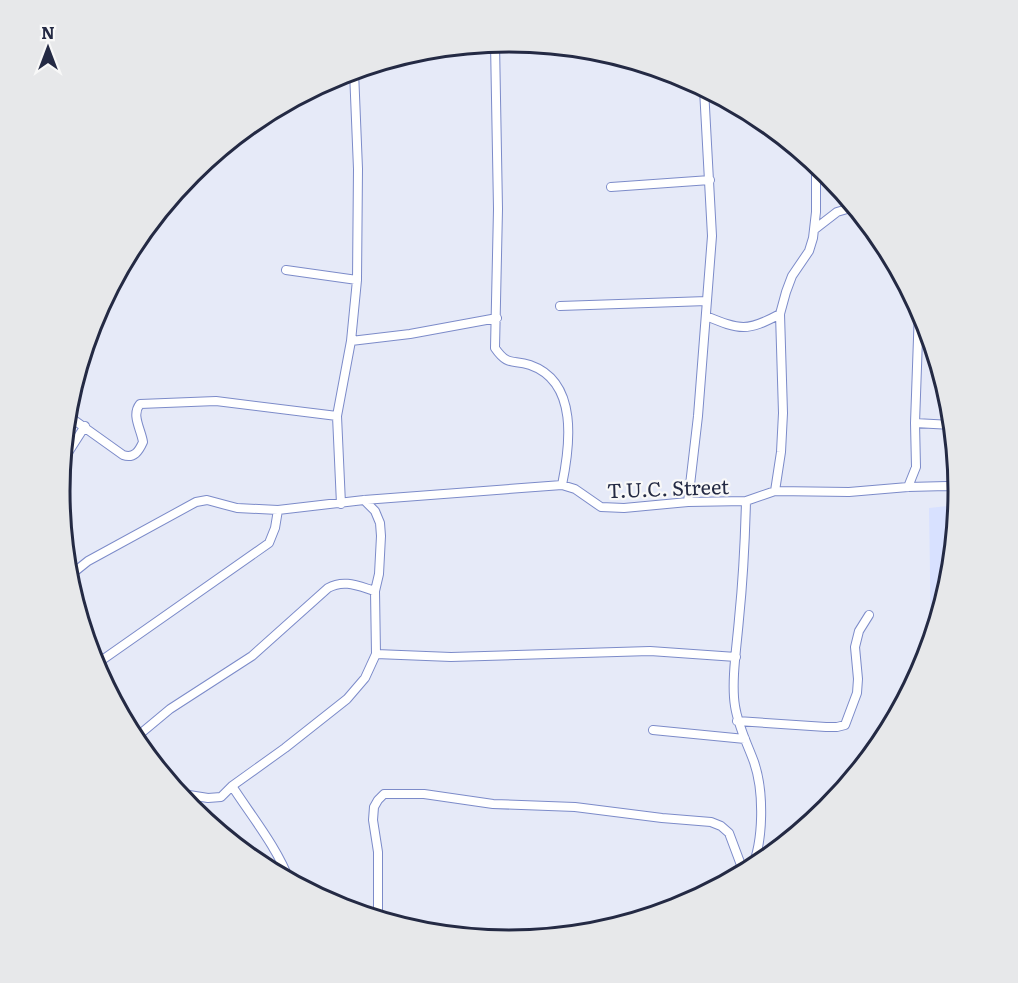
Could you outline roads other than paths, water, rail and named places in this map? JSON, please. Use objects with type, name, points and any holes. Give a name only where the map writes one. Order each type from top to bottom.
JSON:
[{"type":"street","points":[[77,570],[88,561],[196,502],[207,500],[237,508],[278,510],[364,500],[562,485],[569,441],[569,423],[563,399],[552,377],[530,365],[513,363],[502,358],[495,348],[498,209],[495,52]]},
{"type":"street","points":[[341,504],[337,416],[351,341],[357,280],[358,169],[354,81]]},
{"type":"street","points":[[688,502],[712,236],[705,99]]},
{"type":"street","points":[[775,491],[781,452],[783,413],[780,314],[789,284],[809,251],[815,229],[816,178]]},
{"type":"street","points":[[611,187],[710,180]]},
{"type":"street","points":[[815,229],[837,212],[845,210]]},
{"type":"street","points":[[286,270],[357,280]]},
{"type":"street","points":[[560,306],[707,301]]},
{"type":"street","points":[[706,316],[732,327],[749,328],[780,314]]},
{"type":"street","points":[[351,341],[410,334],[497,318]]},
{"type":"street","points":[[908,487],[916,467],[918,332]]},
{"type":"street","points":[[76,420],[129,457],[134,456],[143,442],[135,414],[140,404],[216,401],[337,416]]},
{"type":"street","points":[[915,423],[943,424]]},
{"type":"street","points":[[73,445],[85,426]]},
{"type":"street","name":"T.U.C. Street","points":[[562,485],[575,489],[601,507],[624,508],[688,502],[746,501],[745,564],[734,702],[737,721],[755,765],[761,822],[755,855]]},
{"type":"street","points":[[746,501],[775,491],[849,492],[948,486]]},
{"type":"street","points":[[193,796],[221,797],[232,786],[285,748],[346,699],[365,678],[376,654],[375,591],[379,574],[381,536],[380,523],[375,511],[364,500]]},
{"type":"street","points":[[103,659],[269,543],[275,528],[278,510]]},
{"type":"street","points":[[142,732],[170,709],[252,656],[328,588],[345,582],[375,591]]},
{"type":"street","points":[[737,721],[837,728],[845,725],[857,693],[855,647],[859,632],[869,615]]},
{"type":"street","points":[[376,654],[451,657],[650,651],[736,657]]},
{"type":"street","points":[[653,730],[745,739]]},
{"type":"street","points":[[232,786],[270,844],[283,868]]},
{"type":"street","points":[[378,910],[378,852],[373,820],[374,807],[384,794],[424,794],[493,804],[575,807],[711,822],[721,826],[729,833],[741,864]]}]
